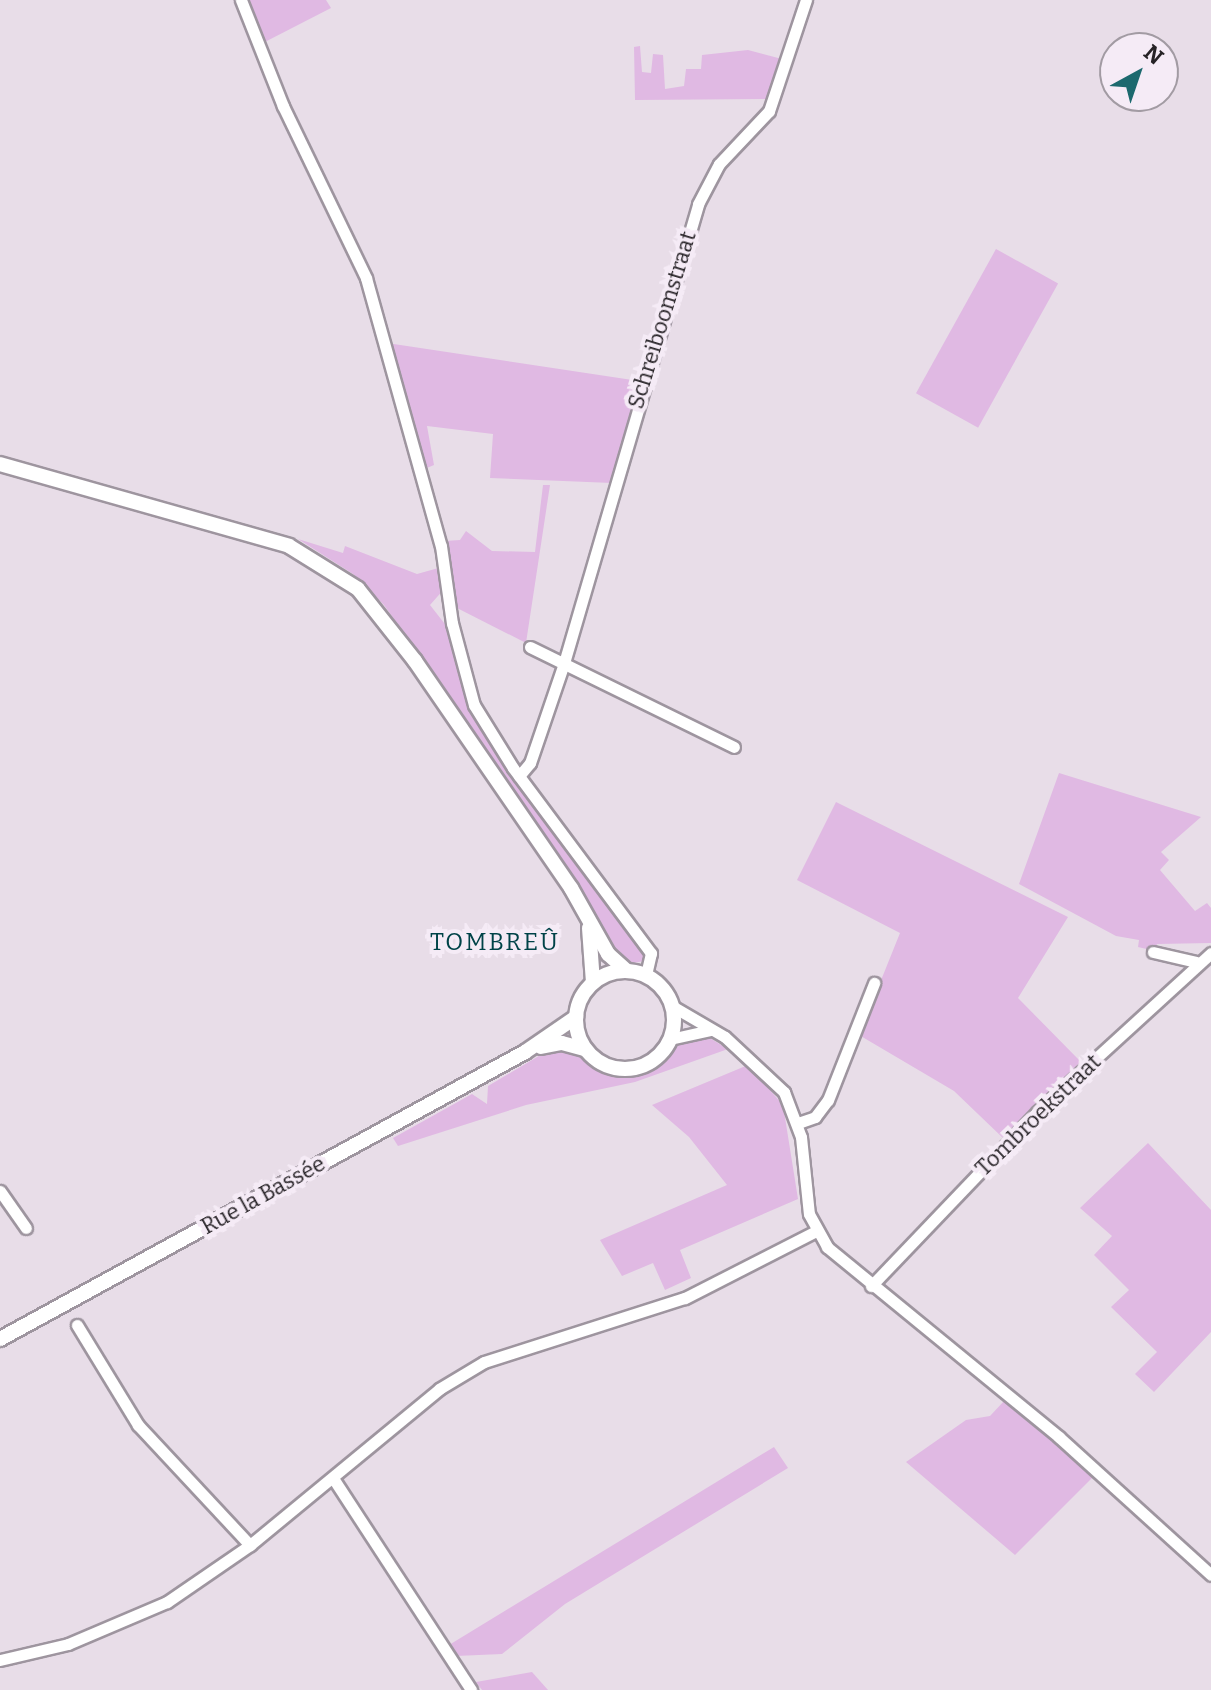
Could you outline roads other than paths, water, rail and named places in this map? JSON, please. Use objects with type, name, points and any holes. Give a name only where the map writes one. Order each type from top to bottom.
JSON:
[{"type":"main road","points":[[0,464],[289,546],[358,589],[415,661],[571,888],[589,924],[626,970]]},
{"type":"main road","points":[[589,924],[593,982],[576,1017],[585,1049],[605,1064],[630,1068],[657,1057],[670,1039],[672,1006],[661,986],[646,975],[626,970],[593,982]]},
{"type":"main road","name":"Rue la Bassée","points":[[0,1339],[525,1052],[576,1017]]},
{"type":"main road","name":"Rue la Bassée","points":[[525,1052],[562,1043],[585,1049]]},
{"type":"street","points":[[241,0],[283,106],[366,278],[441,546],[469,692],[519,776],[652,957],[646,975]]},
{"type":"street","name":"Schreiboomstraat","points":[[519,776],[530,763],[564,663],[698,204],[719,164],[769,111],[806,0]]},
{"type":"street","points":[[530,647],[734,747]]},
{"type":"street","points":[[1153,952],[1196,962]]},
{"type":"street","name":"Tombroekstraat","points":[[871,1286],[1037,1112],[1193,972],[1196,962],[1211,953]]},
{"type":"street","points":[[798,1123],[815,1117],[828,1100],[874,983]]},
{"type":"street","points":[[672,1006],[715,1031],[779,1084],[798,1123],[806,1200],[816,1231],[827,1247],[1059,1437],[1211,1575]]},
{"type":"street","points":[[670,1039],[695,1030],[715,1031]]},
{"type":"street","points":[[0,1191],[26,1228]]},
{"type":"street","points":[[0,1660],[116,1627],[167,1602],[250,1545],[439,1389],[484,1362],[652,1311],[816,1231]]},
{"type":"street","points":[[77,1325],[138,1425],[250,1545]]},
{"type":"street","points":[[333,1478],[403,1578],[471,1690]]},
{"type":"district","name":"TOMBREÛ","points":[[495,943]]}]
